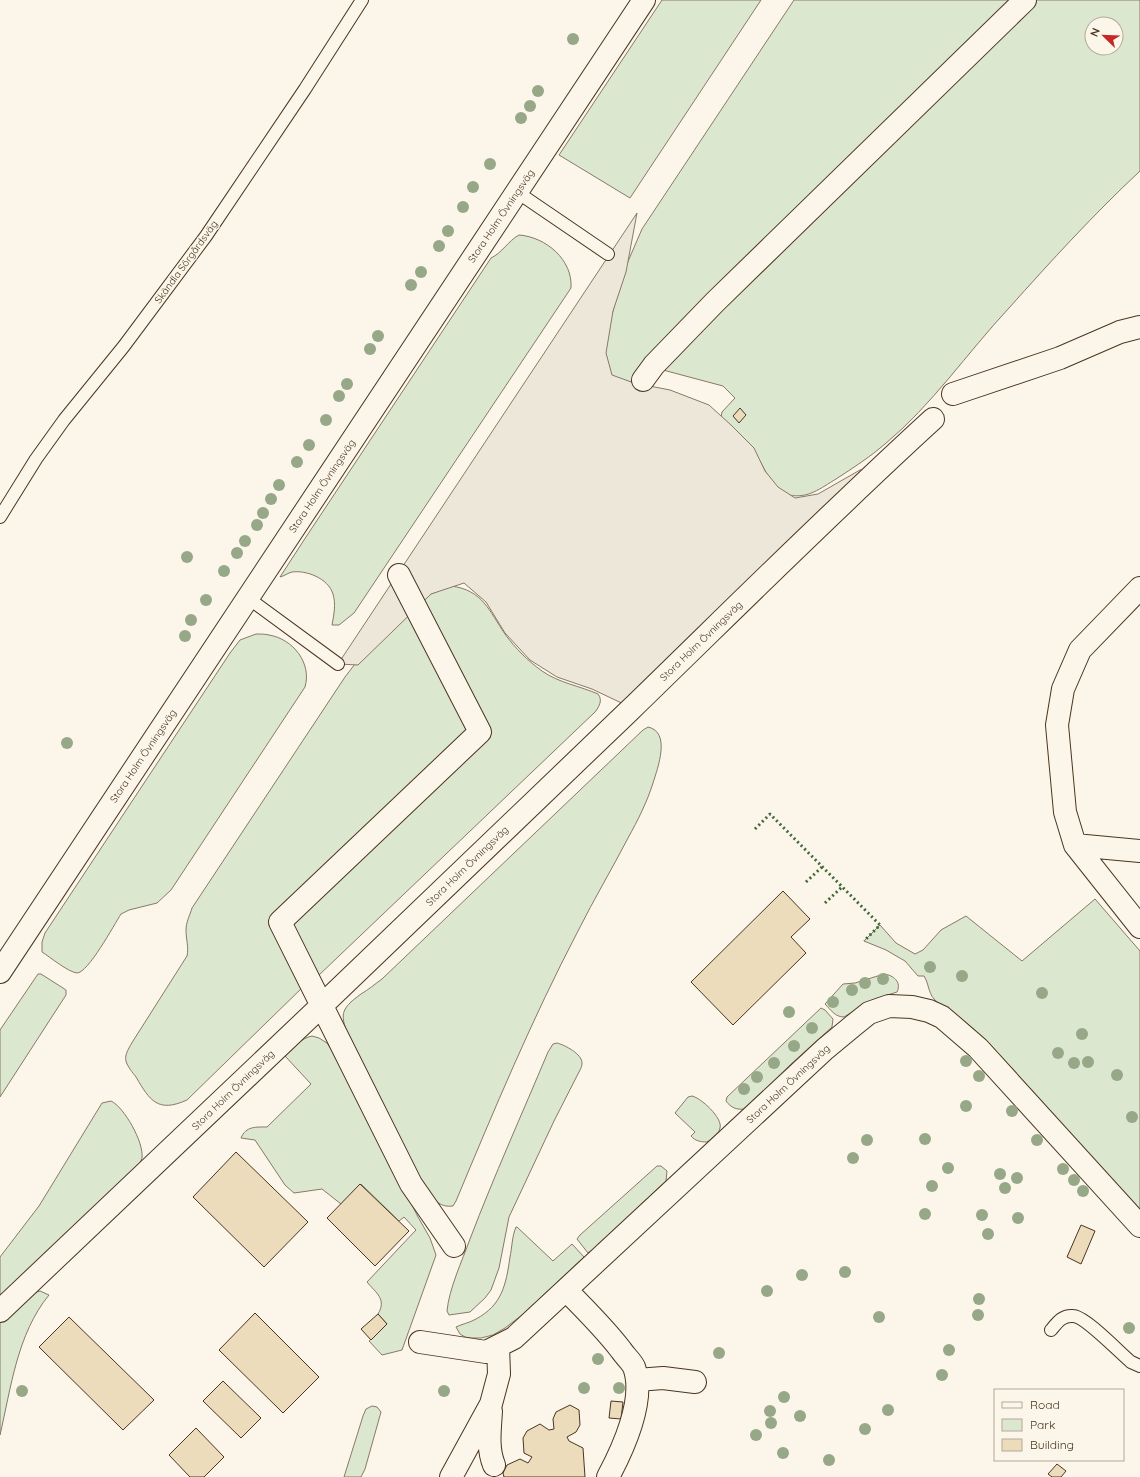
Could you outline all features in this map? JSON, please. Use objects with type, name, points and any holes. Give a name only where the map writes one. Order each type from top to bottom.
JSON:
[{"type":"street","name":"Stora Holm Övningsväg","points":[[0,972],[644,0]]},
{"type":"street","points":[[643,380],[654,365],[715,302],[1025,0]]},
{"type":"street","points":[[953,394],[1060,358],[1120,332],[1140,327]]},
{"type":"street","name":"Stora Holm Övningsväg","points":[[0,1311],[322,1005],[882,465],[933,419]]},
{"type":"street","points":[[399,575],[480,732],[280,922],[411,1184],[454,1246]]},
{"type":"street","points":[[1140,588],[1080,650],[1063,689],[1057,725],[1065,812],[1075,845],[1140,927]]},
{"type":"street","points":[[1075,845],[1140,851]]},
{"type":"street","name":"Stora Holm Övningsväg","points":[[420,1342],[486,1352],[514,1338],[825,1049],[869,1013],[888,1006],[929,1011],[942,1017],[978,1048],[1140,1226]]},
{"type":"street","points":[[566,1290],[610,1336],[633,1366],[637,1380],[635,1407],[627,1439],[608,1477]]},
{"type":"street","points":[[494,1465],[491,1458],[489,1439],[491,1404],[499,1374],[498,1346]]},
{"type":"street","points":[[637,1380],[663,1378],[695,1382]]},
{"type":"street","points":[[451,1477],[491,1404]]},
{"type":"lane","name":"Skändla Sörgårdsväg","points":[[0,516],[36,459],[64,420],[124,346],[206,236],[305,89],[362,0]]},
{"type":"lane","points":[[517,192],[608,254]]},
{"type":"lane","points":[[248,598],[338,664]]},
{"type":"lane","points":[[1051,1330],[1057,1322],[1065,1317],[1074,1316],[1086,1321],[1131,1362],[1140,1366]]},
{"type":"green space","points":[[662,0],[761,0],[630,198],[559,155]]},
{"type":"green space","points":[[794,0],[1019,0],[638,377],[628,383],[617,379],[607,372],[603,345],[626,266],[642,229]]},
{"type":"green space","points":[[1032,0],[1140,0],[1140,171],[1089,221],[994,325],[934,396],[885,444],[855,467],[820,489],[808,494],[796,496],[789,495],[777,488],[752,449],[721,417],[722,412],[735,398],[723,386],[663,370],[654,371]]},
{"type":"green space","points":[[519,235],[539,240],[548,245],[563,259],[568,268],[571,288],[354,613],[339,625],[332,625],[334,598],[330,588],[322,579],[304,572],[292,572],[280,577],[491,258]]},
{"type":"green space","points":[[451,586],[462,588],[478,597],[484,603],[513,644],[537,667],[555,679],[598,694],[600,703],[595,712],[318,976],[296,941],[292,920],[485,733],[419,603],[428,595]]},
{"type":"green space","points":[[410,610],[474,726],[284,909],[306,984],[187,1100],[169,1105],[162,1105],[156,1102],[146,1093],[129,1067],[126,1061],[126,1056],[133,1041],[187,956],[188,950],[186,927],[192,908],[345,677],[358,660]]},
{"type":"green space","points":[[256,634],[278,637],[293,647],[299,654],[306,669],[305,687],[171,890],[157,903],[129,910],[121,914],[88,965],[82,971],[77,973],[69,970],[42,952],[42,942],[45,933],[230,653],[240,640]]},
{"type":"green space","points":[[648,727],[655,730],[659,736],[661,751],[658,768],[651,790],[639,818],[561,964],[529,1031],[456,1201],[453,1206],[441,1205],[426,1192],[350,1040],[343,1019],[345,1009],[349,1004],[382,979],[643,730]]},
{"type":"green space","points":[[1095,899],[1140,951],[1140,1210],[987,1041],[964,1021],[934,999],[924,976],[918,976],[905,961],[886,950],[864,941],[880,925],[896,943],[915,954],[923,950],[941,930],[966,916],[1022,961]]},
{"type":"green space","points":[[38,974],[41,974],[66,990],[66,995],[0,1097],[0,1030]]},
{"type":"green space","points":[[884,974],[893,977],[896,980],[898,985],[897,992],[872,1000],[844,1017],[841,1017],[831,1011],[825,1004],[843,984],[855,983]]},
{"type":"green space","points":[[821,1008],[825,1010],[833,1019],[832,1027],[745,1109],[737,1109],[732,1107],[726,1101],[727,1097]]},
{"type":"green space","points":[[312,1036],[327,1043],[343,1067],[430,1238],[436,1255],[402,1350],[382,1355],[369,1341],[387,1324],[378,1314],[381,1300],[367,1282],[416,1230],[404,1217],[399,1221],[361,1184],[341,1204],[322,1189],[294,1193],[285,1185],[255,1140],[241,1138],[249,1129],[255,1127],[267,1127],[311,1084],[285,1056],[301,1041]]},
{"type":"green space","points":[[557,1043],[568,1048],[579,1056],[582,1063],[581,1068],[554,1121],[509,1217],[499,1268],[491,1290],[470,1312],[449,1315],[447,1311],[448,1302],[453,1284],[479,1215],[548,1052],[553,1044]]},
{"type":"green space","points":[[692,1096],[706,1104],[715,1114],[720,1124],[718,1132],[707,1142],[694,1139],[691,1136],[695,1132],[675,1113],[688,1097]]},
{"type":"green space","points":[[111,1101],[122,1110],[127,1117],[140,1143],[142,1158],[140,1163],[135,1172],[0,1301],[0,1257],[39,1206],[102,1103]]},
{"type":"green space","points":[[657,1166],[661,1166],[667,1171],[666,1181],[588,1253],[577,1239],[580,1235]]},
{"type":"green space","points":[[516,1227],[553,1261],[572,1244],[584,1257],[522,1315],[505,1328],[493,1335],[481,1338],[465,1337],[460,1334],[456,1327],[485,1313],[497,1301],[501,1293],[507,1277]]},
{"type":"green space","points":[[40,1291],[49,1295],[38,1310],[22,1344],[12,1380],[0,1435],[0,1322],[23,1299]]},
{"type":"green space","points":[[372,1406],[377,1407],[381,1412],[365,1469],[361,1477],[344,1477],[363,1416],[366,1409]]},
{"type":"shaded area","points":[[637,213],[626,272],[613,311],[606,353],[612,375],[634,383],[670,390],[709,405],[754,448],[765,471],[778,487],[795,498],[818,494],[860,470],[882,465],[632,708],[592,689],[557,677],[530,660],[505,633],[486,602],[464,583],[431,594],[358,665],[338,664]]},
{"type":"building","points":[[740,408],[746,415],[739,423],[733,416]]},
{"type":"building","points":[[783,891],[810,919],[791,937],[806,953],[733,1025],[691,982]]},
{"type":"building","points":[[236,1152],[308,1222],[264,1267],[193,1197]]},
{"type":"building","points":[[360,1184],[409,1231],[375,1266],[327,1218]]},
{"type":"building","points":[[1081,1225],[1095,1231],[1081,1264],[1067,1257]]},
{"type":"building","points":[[255,1313],[319,1377],[283,1413],[219,1350]]},
{"type":"building","points":[[378,1314],[387,1324],[371,1340],[361,1329]]},
{"type":"building","points":[[69,1317],[154,1400],[123,1430],[39,1347]]},
{"type":"building","points":[[223,1381],[261,1418],[241,1438],[203,1401]]},
{"type":"building","points":[[611,1401],[623,1402],[621,1419],[609,1418]]},
{"type":"building","points":[[570,1405],[579,1410],[580,1425],[576,1432],[567,1437],[569,1441],[583,1448],[585,1477],[504,1477],[503,1473],[507,1465],[520,1459],[528,1463],[532,1457],[524,1453],[523,1438],[527,1431],[540,1424],[549,1430],[554,1429],[553,1419],[556,1412]]},
{"type":"building","points":[[196,1428],[224,1457],[204,1477],[190,1477],[169,1455]]},
{"type":"building","points":[[1057,1464],[1066,1471],[1061,1477],[1052,1477],[1048,1474]]},
{"type":"hedge","points":[[755,829],[770,814],[880,925],[864,941]]},
{"type":"hedge","points":[[806,882],[822,867]]},
{"type":"hedge","points":[[825,903],[842,887]]}]
